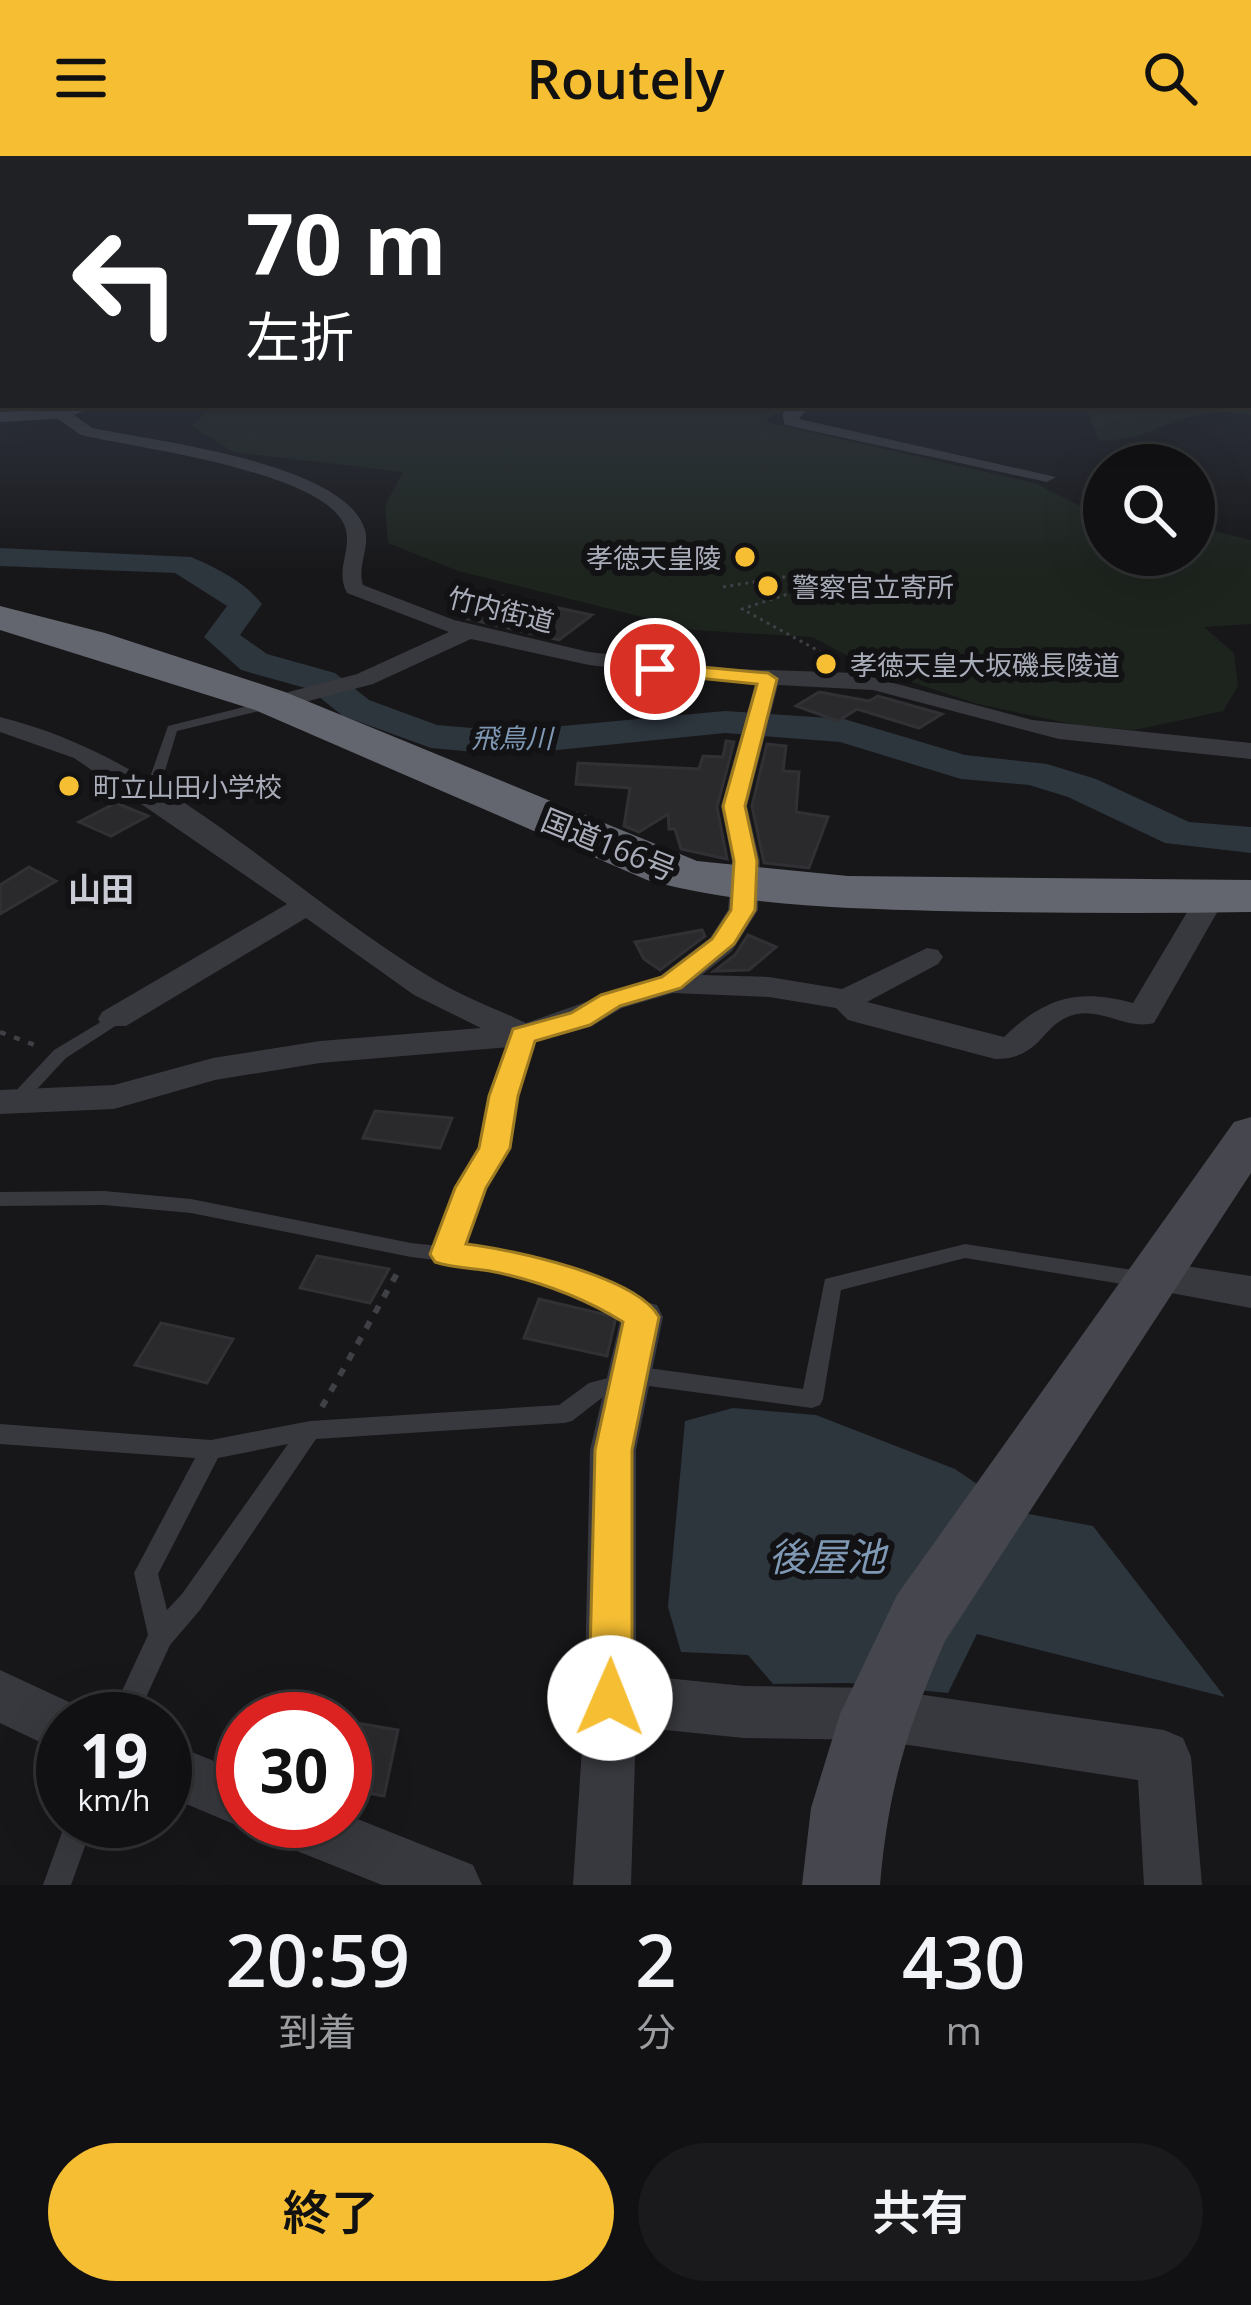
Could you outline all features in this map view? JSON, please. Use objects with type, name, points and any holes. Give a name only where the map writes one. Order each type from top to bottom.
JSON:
[{"type":"highway","name":"国道166号","points":[[0,618],[296,697],[665,869],[710,883],[1035,898],[1251,896]]},
{"type":"street","points":[[0,417],[42,412]]},
{"type":"street","name":"竹内街道","points":[[57,412],[87,432],[163,446],[188,457],[266,469],[336,498],[356,531],[350,577],[354,589],[465,633],[622,666],[874,683],[946,707],[1035,728],[1251,751]]},
{"type":"street","points":[[794,412],[791,422],[1047,477]]},
{"type":"street","points":[[296,697],[344,684],[465,633]]},
{"type":"street","points":[[671,982],[722,944],[738,923],[746,886],[734,806],[768,679]]},
{"type":"street","points":[[0,724],[83,753],[425,988],[523,1035]]},
{"type":"street","points":[[9,1101],[114,1097],[213,1069],[320,1052],[523,1035],[580,1019],[611,1000],[671,982],[769,987],[846,1000],[860,1013],[994,1048],[1013,1048],[1050,1010],[1094,1000],[1142,1016],[1204,909],[1200,898]]},
{"type":"street","points":[[115,1019],[304,906]]},
{"type":"street","points":[[846,1000],[927,957]]},
{"type":"street","points":[[841,1885],[849,1808],[880,1705],[921,1618],[1251,1134]]},
{"type":"street","points":[[1152,1279],[1251,1292]]},
{"type":"street","points":[[602,1885],[613,1450],[642,1317]]},
{"type":"street","points":[[0,1696],[36,1714]]},
{"type":"street","points":[[610,1698],[744,1712],[880,1705],[1164,1757],[1173,1885]]},
{"type":"street","points":[[351,1848],[422,1880]]},
{"type":"lane","points":[[150,797],[172,729],[296,697]]},
{"type":"lane","points":[[9,1101],[60,1054],[115,1019]]},
{"type":"lane","points":[[446,1254],[470,1188],[494,1148],[503,1096],[523,1035]]},
{"type":"lane","points":[[0,1199],[104,1198],[191,1206],[411,1250],[499,1260],[600,1291],[642,1317]]},
{"type":"lane","points":[[0,1434],[211,1450],[310,1430],[564,1414],[597,1389],[626,1378],[812,1399],[832,1285],[964,1250],[1152,1279]]},
{"type":"lane","points":[[134,1692],[160,1636],[191,1602],[310,1430]]},
{"type":"lane","points":[[160,1636],[146,1573],[211,1450]]},
{"type":"lane","points":[[57,1885],[70,1848]]},
{"type":"path","points":[[723,587],[784,577],[808,583],[806,588],[742,609],[812,648]]},
{"type":"path","points":[[0,1033],[60,1054]]},
{"type":"path","points":[[310,1430],[411,1250]]},
{"type":"shaded area","points":[[206,412],[786,412],[766,422],[1035,483],[1083,507],[1083,576],[1215,576],[1215,531],[1251,540],[1251,624],[1204,627],[1234,653],[1238,686],[1223,711],[1135,730],[1076,725],[978,704],[873,669],[812,637],[694,630],[458,571],[388,543],[385,506],[403,472],[233,452],[192,426]]},
{"type":"shaded area","points":[[1088,412],[1251,412],[1209,413],[1140,435],[1099,441]]},
{"type":"water","name":"後屋池","points":[[733,1408],[816,1415],[955,1469],[1018,1512],[1093,1526],[1225,1697],[977,1634],[948,1693],[848,1683],[773,1684],[748,1655],[681,1652],[668,1607],[685,1421]]},
{"type":"building","points":[[502,596],[592,615],[559,640],[469,619]]},
{"type":"building","points":[[819,692],[869,701],[878,696],[942,714],[919,728],[857,709],[838,721],[796,706]]},
{"type":"building","points":[[726,741],[734,742],[717,807],[727,859],[681,849],[675,829],[669,829],[668,814],[639,832],[624,826],[630,788],[576,784],[578,763],[699,769],[703,756],[723,757]]},
{"type":"building","points":[[767,744],[786,746],[783,771],[799,772],[796,812],[828,817],[809,868],[764,863],[752,806]]},
{"type":"building","points":[[116,803],[148,816],[111,836],[79,822]]},
{"type":"building","points":[[29,867],[56,881],[0,914],[0,885]]},
{"type":"building","points":[[702,930],[705,936],[660,970],[644,959],[635,942]]},
{"type":"building","points":[[748,935],[776,947],[749,970],[714,971],[735,955]]},
{"type":"building","points":[[375,1111],[452,1118],[440,1148],[363,1138]]},
{"type":"building","points":[[317,1256],[389,1269],[370,1303],[300,1288]]},
{"type":"building","points":[[539,1299],[616,1317],[607,1356],[524,1338]]},
{"type":"building","points":[[161,1323],[233,1339],[207,1383],[135,1365]]},
{"type":"building","points":[[372,1726],[398,1730],[384,1796],[372,1794]]},
{"type":"waterway","name":"飛鳥川","points":[[0,557],[180,564],[206,575],[246,604],[221,637],[254,662],[322,681],[356,708],[431,736],[507,743],[725,722],[844,731],[961,767],[1033,773],[1082,788],[1180,834],[1251,840]]},
{"type":"place","name":"孝徳天皇陵","points":[[745,557]]},
{"type":"place","name":"警察官立寄所","points":[[768,586]]},
{"type":"place","name":"孝徳天皇大坂磯長陵道","points":[[826,664]]},
{"type":"place","name":"町立山田小学校","points":[[69,786]]},
{"type":"district","name":"山田","points":[[101,888]]},
{"type":"route","points":[[610,1698],[613,1450],[642,1317],[600,1291],[499,1260],[446,1254],[470,1188],[494,1148],[503,1096],[523,1035],[580,1019],[611,1000],[671,982],[722,944],[743,910],[746,861],[734,806],[768,679],[655,669]]}]
